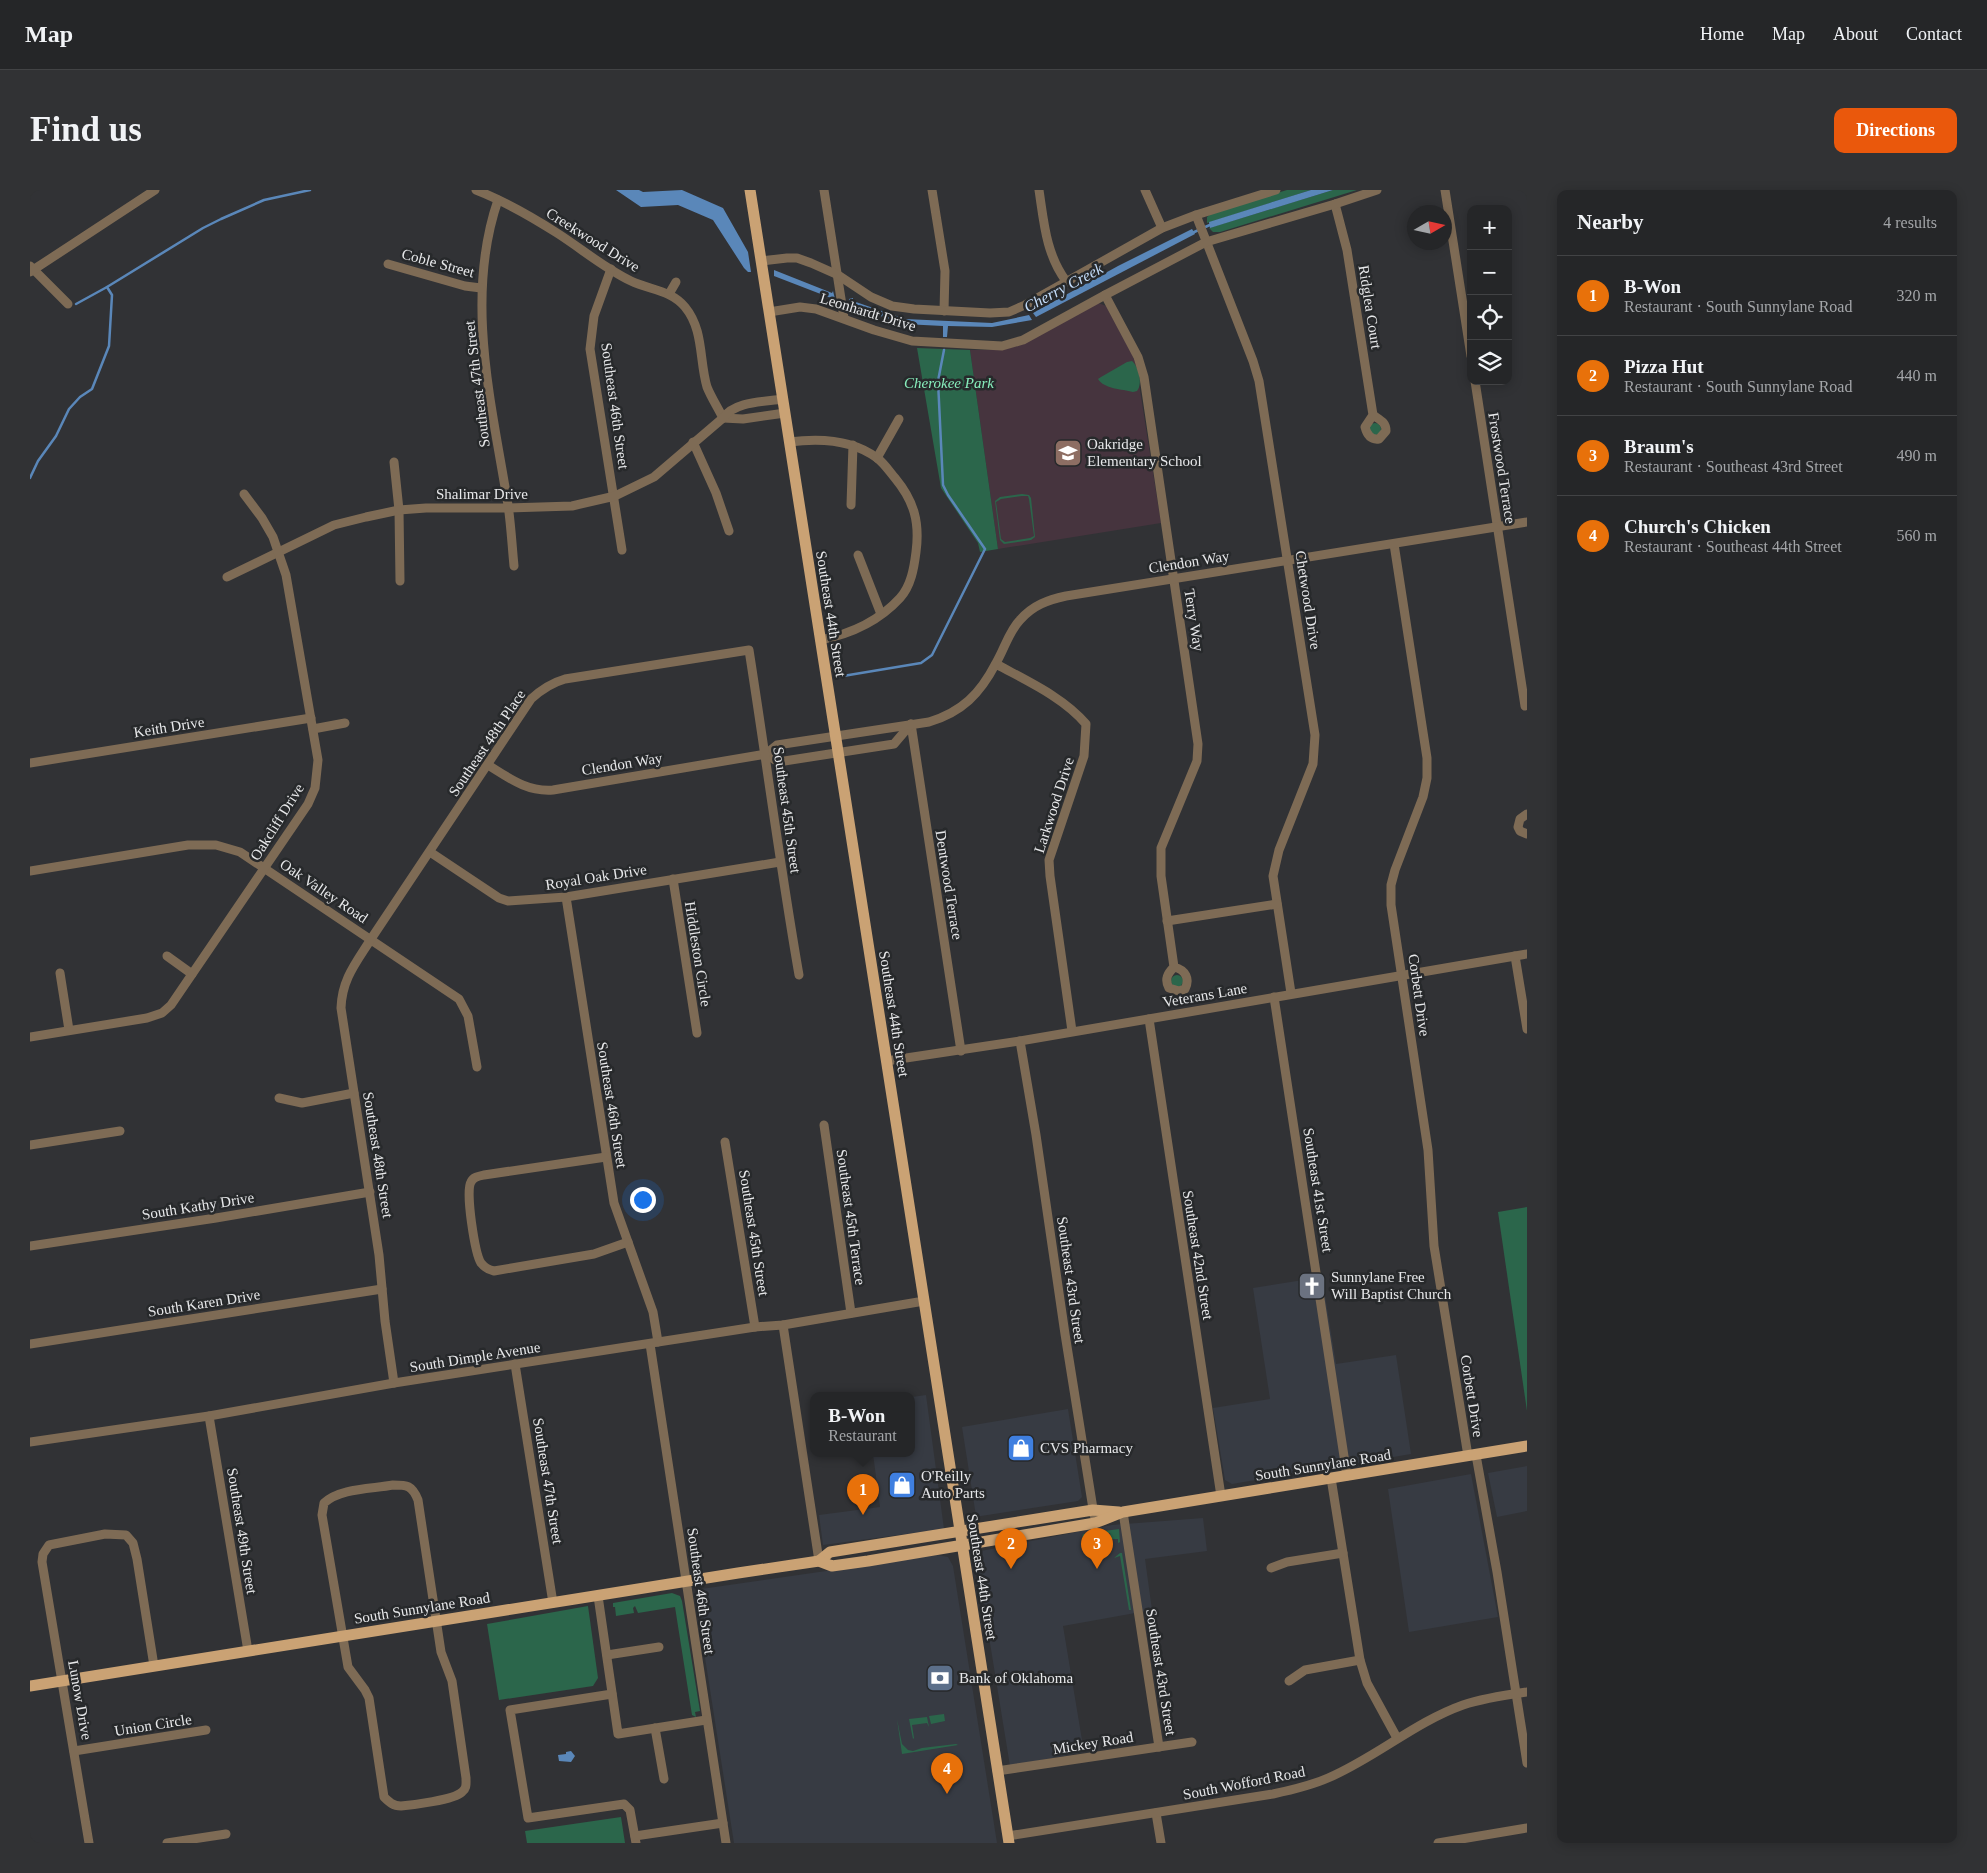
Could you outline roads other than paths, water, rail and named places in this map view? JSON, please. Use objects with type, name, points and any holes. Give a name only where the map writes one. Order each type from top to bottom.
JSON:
[{"type":"main road","name":"Southeast 44th Street","points":[[750,190],[1008,1840]]},
{"type":"main road","name":"South Sunnylane Road","points":[[30,1686],[819,1561],[832,1566],[962,1546],[1095,1523],[1123,1512],[1527,1446]]},
{"type":"main road","name":"South Sunnylane Road","points":[[819,1561],[830,1552],[959,1531],[1093,1510],[1123,1512]]},
{"type":"street","points":[[68,304],[31,269],[155,190]]},
{"type":"street","name":"Creekwood Drive","points":[[476,190],[557,233],[589,256],[631,281],[670,294],[686,307],[698,332],[708,389],[723,418]]},
{"type":"street","points":[[824,190],[844,318]]},
{"type":"street","points":[[932,190],[945,271],[944,311]]},
{"type":"street","points":[[1038,190],[1046,240],[1056,267],[1066,281]]},
{"type":"street","points":[[1145,190],[1162,228]]},
{"type":"street","name":"Leonhardt Drive","points":[[761,261],[797,258],[838,275],[871,297],[892,306],[944,311],[1009,312],[1025,305],[1162,228],[1198,219],[1255,194],[1276,190]]},
{"type":"street","name":"Leonhardt Drive","points":[[769,312],[800,307],[816,309],[874,330],[912,341],[1002,346],[1024,340],[1205,238],[1335,204],[1376,190]]},
{"type":"street","points":[[1445,190],[1468,340]]},
{"type":"street","name":"Southeast 47th Street","points":[[498,200],[483,260],[481,288],[487,379],[508,508],[514,566]]},
{"type":"street","name":"Ridglea Court","points":[[1335,204],[1347,250],[1373,415]]},
{"type":"street","name":"Chetwood Drive","points":[[1198,219],[1254,361],[1315,735],[1313,764],[1279,850],[1273,876],[1292,994]]},
{"type":"street","name":"Coble Street","points":[[388,264],[465,286],[481,288]]},
{"type":"street","name":"Southeast 46th Street","points":[[611,269],[594,316],[590,349],[615,496],[622,550]]},
{"type":"street","points":[[670,294],[676,282]]},
{"type":"street","name":"Terry Way","points":[[1105,295],[1138,357],[1144,377],[1198,744],[1197,761],[1161,848],[1161,876],[1174,967]]},
{"type":"street","name":"Frostwood Terrace","points":[[1476,385],[1525,706]]},
{"type":"street","name":"Shalimar Drive","points":[[227,576],[334,525],[400,510],[572,506],[615,496],[654,477],[723,418],[728,409],[783,399]]},
{"type":"street","points":[[723,418],[743,419],[785,413]]},
{"type":"street","points":[[877,458],[899,419]]},
{"type":"street","points":[[790,442],[814,439],[853,445],[877,458],[899,483],[913,507],[918,535],[912,573],[901,597],[881,614],[859,628],[843,635],[820,640]]},
{"type":"street","points":[[693,442],[716,493],[729,531]]},
{"type":"street","points":[[851,505],[853,445]]},
{"type":"street","points":[[394,462],[400,510],[400,581]]},
{"type":"street","name":"Oakcliff Drive","points":[[30,1037],[155,1016],[162,1013],[175,1001],[308,804],[315,788],[318,760],[286,575],[279,550],[262,518],[244,494]]},
{"type":"street","name":"Clendon Way","points":[[488,766],[523,787],[540,791],[766,754],[777,745],[930,722],[944,718],[965,706],[996,664],[1019,620],[1044,601],[1174,578],[1527,522]]},
{"type":"street","name":"Corbett Drive","points":[[1394,544],[1426,758],[1427,778],[1423,797],[1391,885],[1391,905],[1428,1150],[1434,1246],[1472,1455]]},
{"type":"street","points":[[858,555],[881,614]]},
{"type":"street","name":"Southeast 45th Street","points":[[749,650],[766,754],[780,862],[799,974]]},
{"type":"street","name":"Southeast 48th Place","points":[[371,939],[531,699],[551,683],[749,650]]},
{"type":"street","name":"Larkwood Drive","points":[[996,664],[1060,700],[1078,714],[1086,724],[1084,756],[1049,860],[1072,1031]]},
{"type":"street","name":"Keith Drive","points":[[30,763],[311,718]]},
{"type":"street","points":[[313,729],[345,724]]},
{"type":"street","name":"Clendon Way","points":[[766,754],[778,762],[894,744],[911,724]]},
{"type":"street","name":"Dentwood Terrace","points":[[911,724],[960,1050]]},
{"type":"street","points":[[874,729],[876,746]]},
{"type":"street","points":[[1527,814],[1520,819],[1518,827],[1520,832],[1527,834]]},
{"type":"street","name":"Oak Valley Road","points":[[30,871],[188,845],[208,844],[224,846],[240,852],[459,999],[468,1016],[477,1067]]},
{"type":"street","name":"Royal Oak Drive","points":[[430,852],[498,898],[508,901],[566,897],[780,862]]},
{"type":"street","name":"Hiddleston Circle","points":[[672,879],[697,1033]]},
{"type":"street","name":"Southeast 46th Street","points":[[566,897],[614,1203],[653,1312],[654,1343],[686,1582],[726,1843]]},
{"type":"street","points":[[1167,922],[1277,904]]},
{"type":"street","name":"Southeast 48th Street","points":[[371,939],[347,976],[341,998],[341,1008],[379,1255],[394,1383]]},
{"type":"street","name":"Veterans Lane","points":[[886,1060],[1020,1041],[1527,954]]},
{"type":"street","points":[[167,956],[192,974]]},
{"type":"street","points":[[1515,956],[1527,1029]]},
{"type":"street","points":[[60,973],[69,1030]]},
{"type":"street","name":"Southeast 41st Street","points":[[1274,997],[1347,1476]]},
{"type":"street","name":"Southeast 42nd Street","points":[[1149,1019],[1221,1496]]},
{"type":"street","name":"Southeast 43rd Street","points":[[1020,1041],[1095,1523]]},
{"type":"street","points":[[279,1098],[302,1103],[354,1092]]},
{"type":"street","name":"Southeast 45th Terrace","points":[[824,1125],[851,1313]]},
{"type":"street","points":[[30,1145],[120,1131]]},
{"type":"street","name":"Southeast 45th Street","points":[[725,1142],[755,1327]]},
{"type":"street","points":[[606,1157],[474,1178],[470,1182],[468,1193],[478,1256],[485,1267],[494,1271],[594,1254],[628,1242]]},
{"type":"street","name":"South Kathy Drive","points":[[30,1246],[216,1218],[370,1192]]},
{"type":"street","name":"South Karen Drive","points":[[30,1344],[382,1289]]},
{"type":"street","name":"South Dimple Avenue","points":[[30,1442],[209,1416],[394,1383],[755,1327],[782,1325],[924,1301]]},
{"type":"street","points":[[782,1325],[819,1561]]},
{"type":"street","name":"Southeast 47th Street","points":[[515,1364],[553,1603]]},
{"type":"street","name":"Southeast 49th Street","points":[[209,1416],[248,1651]]},
{"type":"street","points":[[1472,1455],[1527,1763]]},
{"type":"street","points":[[1331,1478],[1360,1660],[1367,1683],[1398,1738]]},
{"type":"street","points":[[393,1485],[406,1485],[414,1491],[418,1500],[437,1621],[441,1652],[452,1681],[466,1788],[460,1794],[399,1806],[389,1802],[384,1797],[369,1698],[348,1667],[322,1515],[324,1503],[329,1498],[340,1494],[393,1485]]},
{"type":"street","name":"Southeast 43rd Street","points":[[1123,1512],[1159,1747]]},
{"type":"street","name":"Lunow Drive","points":[[89,1843],[42,1562],[43,1554],[49,1545],[105,1534],[126,1535],[133,1543],[154,1666]]},
{"type":"street","points":[[1271,1568],[1287,1562],[1343,1553]]},
{"type":"street","points":[[598,1596],[618,1734],[706,1720]]},
{"type":"street","points":[[607,1654],[659,1647]]},
{"type":"street","points":[[1289,1681],[1305,1670],[1360,1660]]},
{"type":"street","name":"South Wofford Road","points":[[1008,1840],[1303,1788],[1329,1778],[1398,1738],[1463,1705],[1484,1699],[1527,1692]]},
{"type":"street","points":[[612,1694],[510,1710],[528,1818],[624,1804],[630,1810],[636,1840],[723,1823]]},
{"type":"street","points":[[655,1728],[664,1779]]},
{"type":"street","name":"Union Circle","points":[[74,1751],[206,1730]]},
{"type":"street","name":"Mickey Road","points":[[997,1771],[1192,1742]]},
{"type":"street","points":[[1156,1813],[1161,1843]]},
{"type":"street","points":[[1438,1843],[1527,1828]]},
{"type":"street","points":[[167,1843],[226,1834]]},
{"type":"water","points":[[616,190],[639,190],[643,192],[682,190],[723,208],[748,252],[751,272],[744,268],[713,220],[678,205],[641,207]]},
{"type":"water","points":[[1311,190],[1333,190],[1210,228],[1209,222]]},
{"type":"water","points":[[1192,229],[1195,234],[1036,317],[1033,313],[1118,266]]},
{"type":"water","points":[[774,270],[832,293],[833,291],[835,299],[833,301],[831,298],[774,276]]},
{"type":"water","points":[[853,298],[853,301],[905,319],[992,323],[1029,315],[1032,320],[992,327],[948,326],[947,337],[943,337],[943,326],[904,324],[854,307],[854,310],[849,299]]},
{"type":"water","points":[[571,1751],[575,1756],[571,1762],[559,1761],[558,1755]]},
{"type":"waterway","points":[[30,478],[38,461],[56,436],[69,409],[80,397],[92,389],[109,346],[112,295],[107,287],[221,219],[264,200],[310,190]]},
{"type":"waterway","name":"Cherry Creek","points":[[1192,233],[1212,224]]},
{"type":"waterway","points":[[76,304],[107,287]]},
{"type":"waterway","points":[[837,677],[921,663],[932,655],[985,549],[943,485],[938,381],[944,350]]},
{"type":"place","name":"Oakridge Elementary School","points":[[1068,453]]},
{"type":"place","name":"Sunnylane Free Will Baptist Church","points":[[1312,1286]]},
{"type":"place","name":"CVS Pharmacy","points":[[1021,1448]]},
{"type":"place","name":"O'Reilly Auto Parts","points":[[902,1485]]},
{"type":"place","name":"B-Won","points":[[863,1515]]},
{"type":"place","name":"Pizza Hut","points":[[1011,1569]]},
{"type":"place","name":"Braum's","points":[[1097,1569]]},
{"type":"place","name":"Bank of Oklahoma","points":[[940,1678]]},
{"type":"place","name":"Church's Chicken","points":[[947,1794]]},
{"type":"park label","name":"Cherokee Park","points":[[949,383]]}]
